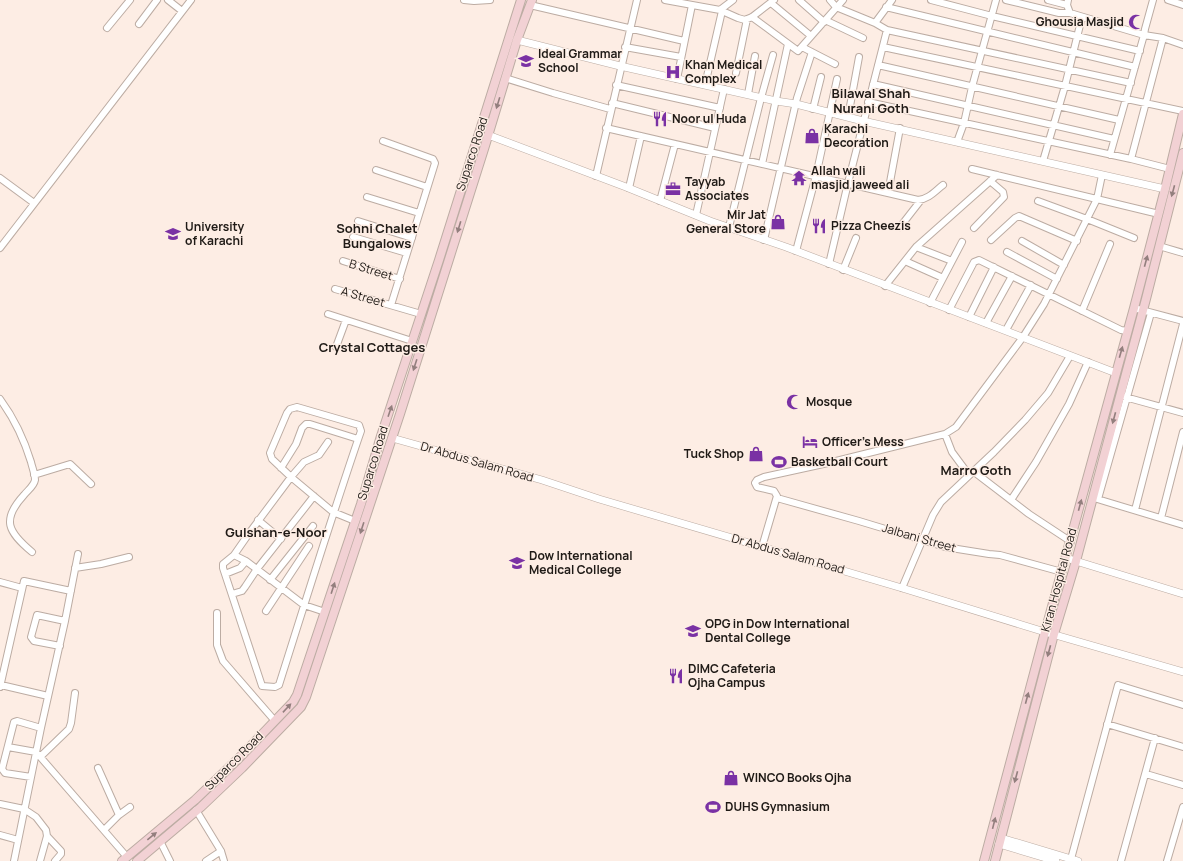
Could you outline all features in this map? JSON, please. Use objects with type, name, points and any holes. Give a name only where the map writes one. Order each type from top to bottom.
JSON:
[{"type":"main road","name":"Suparco Road","points":[[124,859],[193,810],[195,800],[275,721],[293,702],[297,695],[355,521],[365,505],[392,438],[505,78],[521,0]]},
{"type":"main road","name":"Suparco Road","points":[[137,861],[242,768],[301,708],[326,641],[412,341],[510,50],[517,40],[531,3]]},
{"type":"main road","points":[[1160,218],[1165,189],[1182,124],[1183,114]]},
{"type":"main road","points":[[1160,218],[1181,170],[1183,153]]},
{"type":"main road","name":"Kiran Hospital Road","points":[[995,861],[1054,634],[1095,498],[1147,312],[1146,299],[1159,246],[1160,218]]},
{"type":"main road","name":"Kiran Hospital Road","points":[[984,861],[1116,372],[1160,218]]},
{"type":"main road","points":[[439,260],[448,262]]},
{"type":"main road","points":[[1002,790],[1012,794]]},
{"type":"main road","points":[[193,810],[195,800]]},
{"type":"street","points":[[107,28],[130,0]]},
{"type":"street","points":[[139,24],[157,0]]},
{"type":"street","points":[[168,0],[182,11]]},
{"type":"street","points":[[0,248],[128,84],[191,0]]},
{"type":"street","points":[[464,0],[490,0]]},
{"type":"street","points":[[596,176],[636,0]]},
{"type":"street","points":[[668,0],[721,10],[738,18],[750,18],[798,51],[843,0]]},
{"type":"street","points":[[705,85],[721,10],[733,0]]},
{"type":"street","points":[[799,0],[825,21],[863,38]]},
{"type":"street","points":[[830,0],[836,7],[888,30],[1131,83]]},
{"type":"street","points":[[875,23],[892,0]]},
{"type":"street","points":[[932,0],[992,16],[1140,51]]},
{"type":"street","points":[[957,142],[964,123],[972,87],[996,0]]},
{"type":"street","points":[[1006,0],[1059,13],[1070,13],[1144,35],[1163,38],[1183,45]]},
{"type":"street","points":[[1048,0],[1068,3],[1070,13]]},
{"type":"street","points":[[1110,155],[1153,0]]},
{"type":"street","points":[[1168,0],[1183,5]]},
{"type":"street","points":[[736,73],[750,18],[773,1],[811,36]]},
{"type":"street","points":[[531,3],[684,41]]},
{"type":"street","points":[[677,78],[692,5]]},
{"type":"street","points":[[886,7],[1135,67]]},
{"type":"street","points":[[1043,161],[1065,86],[1082,17]]},
{"type":"street","points":[[829,264],[863,121],[888,30]]},
{"type":"street","points":[[1131,159],[1163,38]]},
{"type":"street","points":[[517,40],[620,66],[761,98],[796,104],[863,121],[900,128],[1165,189]]},
{"type":"street","points":[[762,164],[788,44]]},
{"type":"street","points":[[625,47],[681,57]]},
{"type":"street","points":[[802,47],[835,64]]},
{"type":"street","points":[[883,47],[1183,111]]},
{"type":"street","points":[[764,240],[796,104],[812,52]]},
{"type":"street","points":[[729,227],[773,55]]},
{"type":"street","points":[[748,94],[755,56]]},
{"type":"street","points":[[848,117],[859,57]]},
{"type":"street","points":[[878,65],[1119,120]]},
{"type":"street","points":[[813,109],[821,77]]},
{"type":"street","points":[[505,78],[553,93],[715,128]]},
{"type":"street","points":[[796,251],[816,176],[837,79]]},
{"type":"street","points":[[873,84],[1114,138]]},
{"type":"street","points":[[616,85],[720,108]]},
{"type":"street","points":[[696,215],[724,89]]},
{"type":"street","points":[[868,102],[1050,141],[1170,169]]},
{"type":"street","points":[[606,128],[921,200]]},
{"type":"street","points":[[888,193],[900,128]]},
{"type":"street","points":[[488,135],[630,188],[696,215],[796,251],[930,303],[1006,330],[1070,356],[1116,372]]},
{"type":"street","points":[[630,188],[641,136]]},
{"type":"street","points":[[383,141],[435,160],[391,305]]},
{"type":"street","points":[[660,201],[675,144]]},
{"type":"street","points":[[972,169],[1097,199],[1160,218]]},
{"type":"street","points":[[376,170],[427,187]]},
{"type":"street","points":[[885,286],[916,247],[996,175]]},
{"type":"street","points":[[1070,541],[971,473],[952,452],[945,434],[956,428],[1023,337],[1044,304],[1097,199],[1102,175]]},
{"type":"street","points":[[0,178],[34,203]]},
{"type":"street","points":[[974,228],[1004,197],[1003,192],[990,181]]},
{"type":"street","points":[[900,227],[921,200],[929,197],[943,185]]},
{"type":"street","points":[[367,197],[419,213]]},
{"type":"street","points":[[1038,201],[1134,238]]},
{"type":"street","points":[[991,240],[1019,216],[1077,241]]},
{"type":"street","points":[[358,222],[412,238]]},
{"type":"street","points":[[353,236],[407,253]]},
{"type":"street","points":[[843,270],[856,238]]},
{"type":"street","points":[[1022,241],[1064,264]]},
{"type":"street","points":[[930,303],[962,242]]},
{"type":"street","points":[[1082,311],[1110,244]]},
{"type":"street","points":[[1159,246],[1183,253]]},
{"type":"street","points":[[916,247],[952,261]]},
{"type":"street","points":[[1007,252],[1057,279]]},
{"type":"street","points":[[949,310],[976,260],[980,260],[1121,330],[1128,332]]},
{"type":"street","name":"B Street","points":[[343,261],[400,278]]},
{"type":"street","points":[[905,261],[943,278]]},
{"type":"street","points":[[969,317],[994,267]]},
{"type":"street","points":[[986,323],[1012,276]]},
{"type":"street","points":[[1006,330],[1031,285]]},
{"type":"street","name":"A Street","points":[[335,289],[421,314]]},
{"type":"street","points":[[1134,308],[1183,323],[1135,510]]},
{"type":"street","points":[[328,314],[412,341]]},
{"type":"street","points":[[336,347],[346,320]]},
{"type":"street","points":[[1176,353],[1183,355]]},
{"type":"street","points":[[902,588],[933,515],[941,502],[1026,420],[1048,393],[1070,356]]},
{"type":"street","points":[[1010,500],[1036,462],[1069,404],[1088,362]]},
{"type":"street","points":[[1124,397],[1183,413]]},
{"type":"street","points":[[0,399],[10,412],[26,446],[34,475],[35,480],[32,486],[15,505],[10,517],[12,532],[32,552]]},
{"type":"street","points":[[328,442],[319,455],[304,462],[291,477],[258,520],[234,555],[223,564],[223,568],[261,684],[264,687],[275,687],[279,685],[333,512],[361,428],[359,425],[297,406],[290,409],[270,453],[272,459],[291,477],[333,512],[355,521]]},
{"type":"street","points":[[281,468],[296,444],[302,428],[306,424],[358,439]]},
{"type":"street","points":[[1162,518],[1183,432]]},
{"type":"street","name":"Jalbani Street","points":[[945,434],[764,477],[755,484],[757,487],[774,491],[777,498],[945,547],[1000,555],[1062,572]]},
{"type":"street","name":"Dr Abdus Salam Road","points":[[392,438],[542,480],[599,499],[1183,672]]},
{"type":"street","points":[[34,475],[70,464],[91,484]]},
{"type":"street","points":[[232,594],[242,590],[245,587],[257,569],[314,496]]},
{"type":"street","points":[[762,547],[777,498]]},
{"type":"street","points":[[1095,498],[1183,525]]},
{"type":"street","points":[[258,520],[281,539]]},
{"type":"street","points":[[270,580],[313,526]]},
{"type":"street","points":[[266,611],[309,546]]},
{"type":"street","points":[[14,861],[31,777],[38,755],[41,728],[60,646],[78,554]]},
{"type":"street","points":[[234,555],[246,561],[304,605],[325,612]]},
{"type":"street","points":[[75,568],[101,564],[129,557]]},
{"type":"street","points":[[1066,558],[1183,594]]},
{"type":"street","points":[[225,574],[240,568],[246,561]]},
{"type":"street","points":[[48,696],[0,686],[23,582],[25,580],[71,591]]},
{"type":"street","points":[[0,582],[22,588]]},
{"type":"street","points":[[217,613],[217,644],[223,661],[275,721]]},
{"type":"street","points":[[60,646],[34,641],[31,637],[37,615],[65,621]]},
{"type":"street","points":[[0,652],[7,655]]},
{"type":"street","points":[[1071,859],[1118,685],[1183,705]]},
{"type":"street","points":[[38,755],[68,730],[71,723],[75,693]]},
{"type":"street","points":[[31,777],[3,772],[2,769],[14,722],[17,720],[41,728]]},
{"type":"street","points":[[1107,724],[1183,747]]},
{"type":"street","points":[[1121,861],[1155,738]]},
{"type":"street","points":[[8,747],[38,755],[104,830],[124,859]]},
{"type":"street","points":[[98,768],[119,815]]},
{"type":"street","points":[[1146,774],[1183,785]]},
{"type":"street","points":[[0,804],[24,809],[36,817],[46,830],[47,836],[40,861]]},
{"type":"street","points":[[104,830],[119,815],[130,807]]},
{"type":"street","points":[[1168,861],[1183,807]]},
{"type":"street","points":[[193,810],[221,851],[224,861]]},
{"type":"street","points":[[0,835],[18,840]]},
{"type":"street","points":[[47,836],[61,851],[61,854],[55,861]]},
{"type":"street","points":[[160,841],[170,861]]},
{"type":"street","points":[[1000,841],[1035,852],[1056,861]]},
{"type":"street","points":[[206,861],[221,851]]},
{"type":"street","points":[[1035,852],[1078,861]]},
{"type":"place","name":"Ghousia Masjid","points":[[1136,22]]},
{"type":"place","name":"Ideal Grammar School","points":[[526,61]]},
{"type":"place","name":"Khan Medical Complex","points":[[673,72]]},
{"type":"place","name":"Noor ul Huda","points":[[660,119]]},
{"type":"place","name":"Karachi Decoration","points":[[812,136]]},
{"type":"place","name":"Allah wali masjid jaweed ali","points":[[799,178]]},
{"type":"place","name":"Tayyab Associates","points":[[673,189]]},
{"type":"place","name":"Mir Jat General Store","points":[[778,222]]},
{"type":"place","name":"Pizza Cheezis","points":[[819,226]]},
{"type":"place","name":"University of Karachi","points":[[173,234]]},
{"type":"place","name":"Mosque","points":[[794,402]]},
{"type":"place","name":"Officer's Mess","points":[[810,442]]},
{"type":"place","name":"Tuck Shop","points":[[756,454]]},
{"type":"place","name":"Basketball Court","points":[[779,462]]},
{"type":"place","name":"Dow International Medical College","points":[[517,563]]},
{"type":"place","name":"OPG in Dow International Dental College","points":[[693,631]]},
{"type":"place","name":"DIMC Cafeteria Ojha Campus","points":[[676,676]]},
{"type":"place","name":"WINCO Books Ojha","points":[[731,778]]},
{"type":"place","name":"DUHS Gymnasium","points":[[713,807]]},
{"type":"district","name":"Bilawal Shah Nurani Goth","points":[[871,100]]},
{"type":"district","name":"Sohni Chalet Bungalows","points":[[377,236]]},
{"type":"district","name":"Crystal Cottages","points":[[372,347]]},
{"type":"district","name":"Marro Goth","points":[[976,470]]},
{"type":"district","name":"Gulshan-e-Noor","points":[[276,532]]}]
